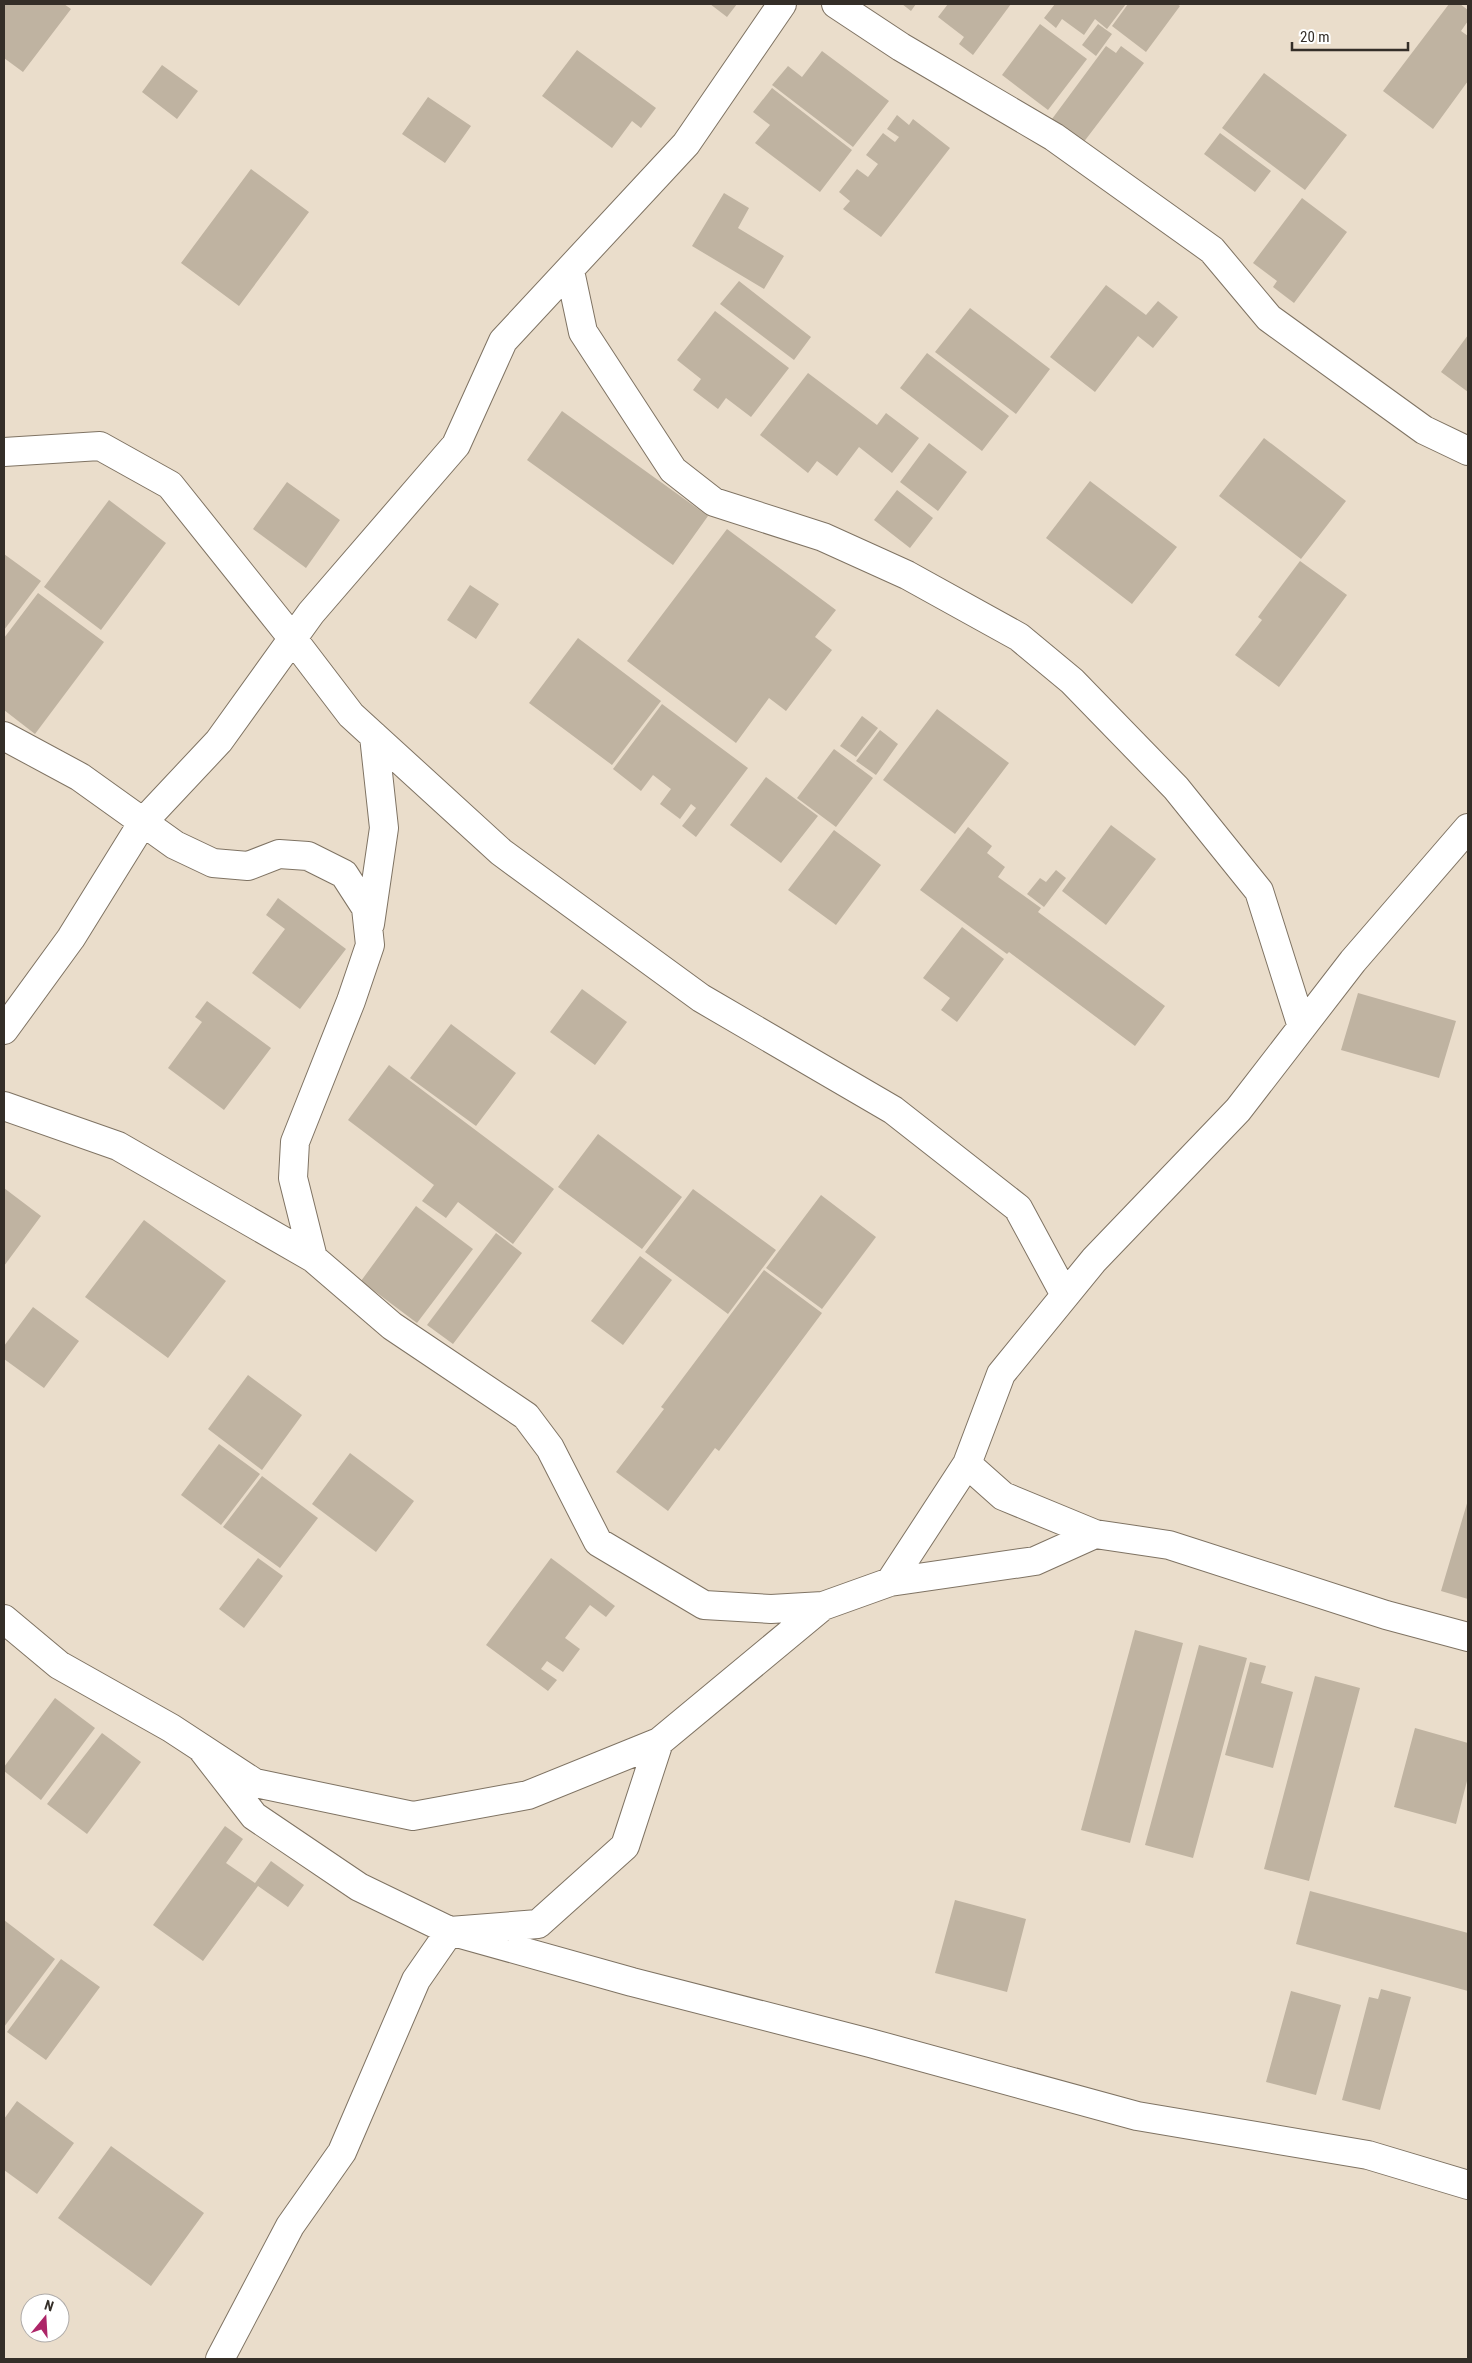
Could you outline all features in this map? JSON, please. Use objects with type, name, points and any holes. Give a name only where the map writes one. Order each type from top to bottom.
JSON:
[{"type":"street","points":[[4,1030],[71,938],[143,822],[218,741],[311,613],[456,445],[503,341],[686,144],[782,4]]},
{"type":"street","points":[[836,4],[902,47],[1054,137],[1212,250],[1269,318],[1424,430],[1468,451]]},
{"type":"street","points":[[570,271],[583,332],[673,470],[714,502],[823,536],[907,576],[1020,637],[1072,681],[1176,788],[1259,891],[1302,1026]]},
{"type":"street","points":[[4,452],[100,446],[170,485],[351,715],[501,852],[701,998],[894,1110],[1018,1208],[1065,1295]]},
{"type":"street","points":[[4,736],[80,777],[175,845],[213,863],[248,866],[279,854],[308,856],[344,874],[366,908],[370,945],[351,1001],[295,1142],[293,1178],[313,1258]]},
{"type":"street","points":[[369,936],[384,828],[374,736]]},
{"type":"street","points":[[890,1582],[967,1464],[1002,1374],[1094,1260],[1238,1110],[1353,961],[1468,828]]},
{"type":"street","points":[[4,1106],[118,1146],[313,1258],[392,1326],[526,1416],[550,1448],[598,1542],[704,1605],[771,1609],[823,1606],[890,1582],[1035,1560],[1095,1534]]},
{"type":"street","points":[[967,1464],[1003,1496],[1095,1534],[1169,1545],[1386,1615],[1468,1637]]},
{"type":"street","points":[[4,1618],[59,1665],[171,1728],[255,1783],[413,1816],[528,1795],[659,1742],[823,1606]]},
{"type":"street","points":[[450,1931],[538,1924],[625,1846],[659,1742]]},
{"type":"street","points":[[202,1749],[254,1816],[359,1887],[450,1931],[632,1982],[870,2043],[1138,2116],[1368,2155],[1468,2185]]},
{"type":"street","points":[[220,2359],[290,2226],[342,2152],[416,1980],[450,1931]]},
{"type":"building","points":[[4,4],[64,4],[71,9],[23,72],[4,58]]},
{"type":"building","points":[[710,4],[737,4],[727,17]]},
{"type":"building","points":[[902,4],[916,4],[911,11]]},
{"type":"building","points":[[948,4],[1011,4],[973,55],[959,44],[964,37],[938,17]]},
{"type":"building","points":[[1055,4],[1126,4],[1107,29],[1095,19],[1084,35],[1062,19],[1056,28],[1044,18]]},
{"type":"building","points":[[1128,4],[1177,4],[1180,6],[1146,52],[1112,26]]},
{"type":"building","points":[[1449,4],[1460,4],[1468,10],[1468,21],[1461,31],[1468,36],[1468,81],[1433,129],[1383,91]]},
{"type":"building","points":[[1040,24],[1087,59],[1048,110],[1002,75]]},
{"type":"building","points":[[1098,24],[1112,34],[1096,56],[1082,45]]},
{"type":"building","points":[[1106,46],[1116,53],[1121,46],[1144,63],[1083,143],[1052,119]]},
{"type":"building","points":[[577,50],[656,108],[641,128],[632,121],[612,148],[542,96]]},
{"type":"building","points":[[822,51],[889,101],[853,147],[772,85],[788,66],[802,77]]},
{"type":"building","points":[[162,65],[198,91],[177,119],[142,92]]},
{"type":"building","points":[[1264,73],[1347,135],[1305,190],[1222,128]]},
{"type":"building","points":[[772,88],[852,150],[820,192],[755,143],[770,125],[753,112]]},
{"type":"building","points":[[428,97],[471,126],[445,163],[402,134]]},
{"type":"building","points":[[897,115],[909,125],[913,119],[950,148],[881,237],[843,209],[850,201],[839,192],[857,169],[868,177],[878,164],[866,155],[883,133],[895,142],[899,137],[887,129]]},
{"type":"building","points":[[1220,133],[1271,171],[1255,192],[1204,154]]},
{"type":"building","points":[[251,169],[309,212],[239,306],[181,263]]},
{"type":"building","points":[[724,193],[749,208],[738,228],[784,256],[764,289],[692,246]]},
{"type":"building","points":[[1302,198],[1347,232],[1294,303],[1273,287],[1277,281],[1253,263]]},
{"type":"building","points":[[739,281],[811,337],[794,360],[720,304]]},
{"type":"building","points":[[1106,285],[1146,315],[1158,301],[1178,317],[1153,348],[1138,336],[1095,392],[1050,357]]},
{"type":"building","points":[[970,308],[1050,369],[1016,414],[935,352]]},
{"type":"building","points":[[715,311],[789,368],[751,417],[726,398],[718,409],[693,390],[701,379],[677,360]]},
{"type":"building","points":[[1468,335],[1468,392],[1441,372]]},
{"type":"building","points":[[927,353],[1009,416],[982,451],[900,388]]},
{"type":"building","points":[[808,373],[877,425],[886,413],[919,438],[892,473],[859,447],[837,476],[817,461],[808,473],[760,435]]},
{"type":"building","points":[[562,411],[708,516],[673,565],[527,460]]},
{"type":"building","points":[[1264,438],[1346,501],[1301,559],[1219,496]]},
{"type":"building","points":[[929,443],[967,472],[938,511],[900,482]]},
{"type":"building","points":[[1090,481],[1177,547],[1132,604],[1046,538]]},
{"type":"building","points":[[287,482],[340,520],[306,568],[253,529]]},
{"type":"building","points":[[897,490],[933,518],[910,548],[874,520]]},
{"type":"building","points":[[109,500],[166,543],[101,630],[44,587]]},
{"type":"building","points":[[727,529],[836,610],[815,637],[832,650],[786,711],[769,698],[736,743],[627,661]]},
{"type":"building","points":[[4,554],[41,581],[4,630]]},
{"type":"building","points":[[1300,561],[1347,595],[1279,687],[1235,655],[1262,620],[1258,617]]},
{"type":"building","points":[[470,585],[499,604],[476,639],[447,620]]},
{"type":"building","points":[[38,593],[104,642],[35,734],[4,710],[4,638]]},
{"type":"building","points":[[578,638],[661,701],[612,765],[529,703]]},
{"type":"building","points":[[662,704],[748,768],[696,837],[682,826],[696,808],[691,804],[680,819],[660,804],[671,789],[653,775],[641,791],[613,769]]},
{"type":"building","points":[[937,709],[1009,763],[955,834],[883,780]]},
{"type":"building","points":[[862,716],[878,728],[856,757],[840,746]]},
{"type":"building","points":[[880,730],[898,744],[876,775],[856,761]]},
{"type":"building","points":[[834,749],[873,778],[836,827],[797,798]]},
{"type":"building","points":[[766,777],[818,816],[781,863],[730,825]]},
{"type":"building","points":[[1111,825],[1156,859],[1106,925],[1062,891]]},
{"type":"building","points":[[968,827],[992,846],[987,853],[1005,867],[998,877],[1041,908],[1038,912],[1165,1006],[1135,1046],[1009,952],[1007,954],[920,890]]},
{"type":"building","points":[[834,830],[881,865],[836,925],[788,890]]},
{"type":"building","points":[[1056,870],[1066,878],[1044,907],[1027,894],[1040,878],[1046,882]]},
{"type":"building","points":[[278,898],[346,949],[300,1009],[252,973],[285,929],[266,915]]},
{"type":"building","points":[[962,927],[1004,959],[957,1022],[941,1010],[950,998],[923,978]]},
{"type":"building","points":[[582,989],[627,1022],[595,1065],[550,1032]]},
{"type":"building","points":[[1358,993],[1456,1021],[1439,1078],[1341,1050]]},
{"type":"building","points":[[207,1001],[271,1048],[224,1110],[168,1068],[202,1022],[195,1017]]},
{"type":"building","points":[[451,1024],[516,1073],[476,1126],[410,1078]]},
{"type":"building","points":[[389,1065],[554,1189],[513,1244],[458,1202],[446,1218],[422,1201],[434,1185],[348,1120]]},
{"type":"building","points":[[598,1134],[682,1197],[642,1249],[558,1187]]},
{"type":"building","points":[[4,1188],[41,1216],[4,1266]]},
{"type":"building","points":[[693,1189],[776,1250],[728,1314],[645,1252]]},
{"type":"building","points":[[821,1195],[876,1237],[822,1309],[766,1268]]},
{"type":"building","points":[[416,1206],[473,1249],[417,1323],[361,1281]]},
{"type":"building","points":[[144,1220],[226,1281],[168,1358],[85,1297]]},
{"type":"building","points":[[496,1233],[522,1253],[453,1344],[427,1325]]},
{"type":"building","points":[[640,1256],[672,1280],[623,1345],[591,1321]]},
{"type":"building","points":[[764,1270],[822,1313],[719,1451],[715,1448],[668,1511],[616,1472],[664,1409],[661,1407]]},
{"type":"building","points":[[33,1307],[79,1341],[44,1388],[4,1359],[4,1346]]},
{"type":"building","points":[[248,1375],[302,1415],[262,1470],[208,1429]]},
{"type":"building","points":[[219,1444],[260,1474],[221,1525],[181,1495]]},
{"type":"building","points":[[350,1453],[414,1501],[376,1552],[312,1504]]},
{"type":"building","points":[[262,1476],[318,1518],[280,1568],[223,1527]]},
{"type":"building","points":[[1468,1500],[1468,1599],[1441,1591]]},
{"type":"building","points":[[258,1558],[283,1576],[244,1628],[219,1609]]},
{"type":"building","points":[[551,1558],[615,1606],[606,1617],[590,1605],[565,1638],[580,1649],[563,1672],[547,1661],[541,1669],[557,1680],[548,1691],[486,1645]]},
{"type":"building","points":[[1135,1630],[1183,1643],[1130,1843],[1081,1830]]},
{"type":"building","points":[[1199,1645],[1247,1658],[1193,1858],[1145,1845]]},
{"type":"building","points":[[1250,1662],[1266,1666],[1261,1683],[1293,1692],[1273,1768],[1225,1755]]},
{"type":"building","points":[[1315,1676],[1360,1688],[1309,1881],[1264,1869]]},
{"type":"building","points":[[55,1698],[95,1728],[41,1800],[4,1771],[4,1767]]},
{"type":"building","points":[[1415,1728],[1468,1743],[1468,1777],[1456,1824],[1394,1807]]},
{"type":"building","points":[[102,1733],[141,1762],[87,1834],[47,1804]]},
{"type":"building","points":[[225,1826],[243,1839],[226,1863],[255,1883],[271,1861],[304,1885],[288,1907],[258,1886],[203,1961],[153,1925]]},
{"type":"building","points":[[1310,1891],[1468,1933],[1468,1991],[1296,1944]]},
{"type":"building","points":[[955,1900],[1026,1919],[1007,1992],[935,1973]]},
{"type":"building","points":[[4,1920],[55,1959],[4,2027]]},
{"type":"building","points":[[61,1959],[100,1987],[46,2060],[7,2032]]},
{"type":"building","points":[[1381,1989],[1411,1997],[1380,2110],[1342,2100],[1369,1997],[1378,1999]]},
{"type":"building","points":[[1291,1991],[1341,2005],[1316,2095],[1266,2082]]},
{"type":"building","points":[[17,2101],[74,2143],[37,2194],[4,2170],[4,2119]]},
{"type":"building","points":[[111,2146],[204,2213],[151,2286],[58,2218]]}]
